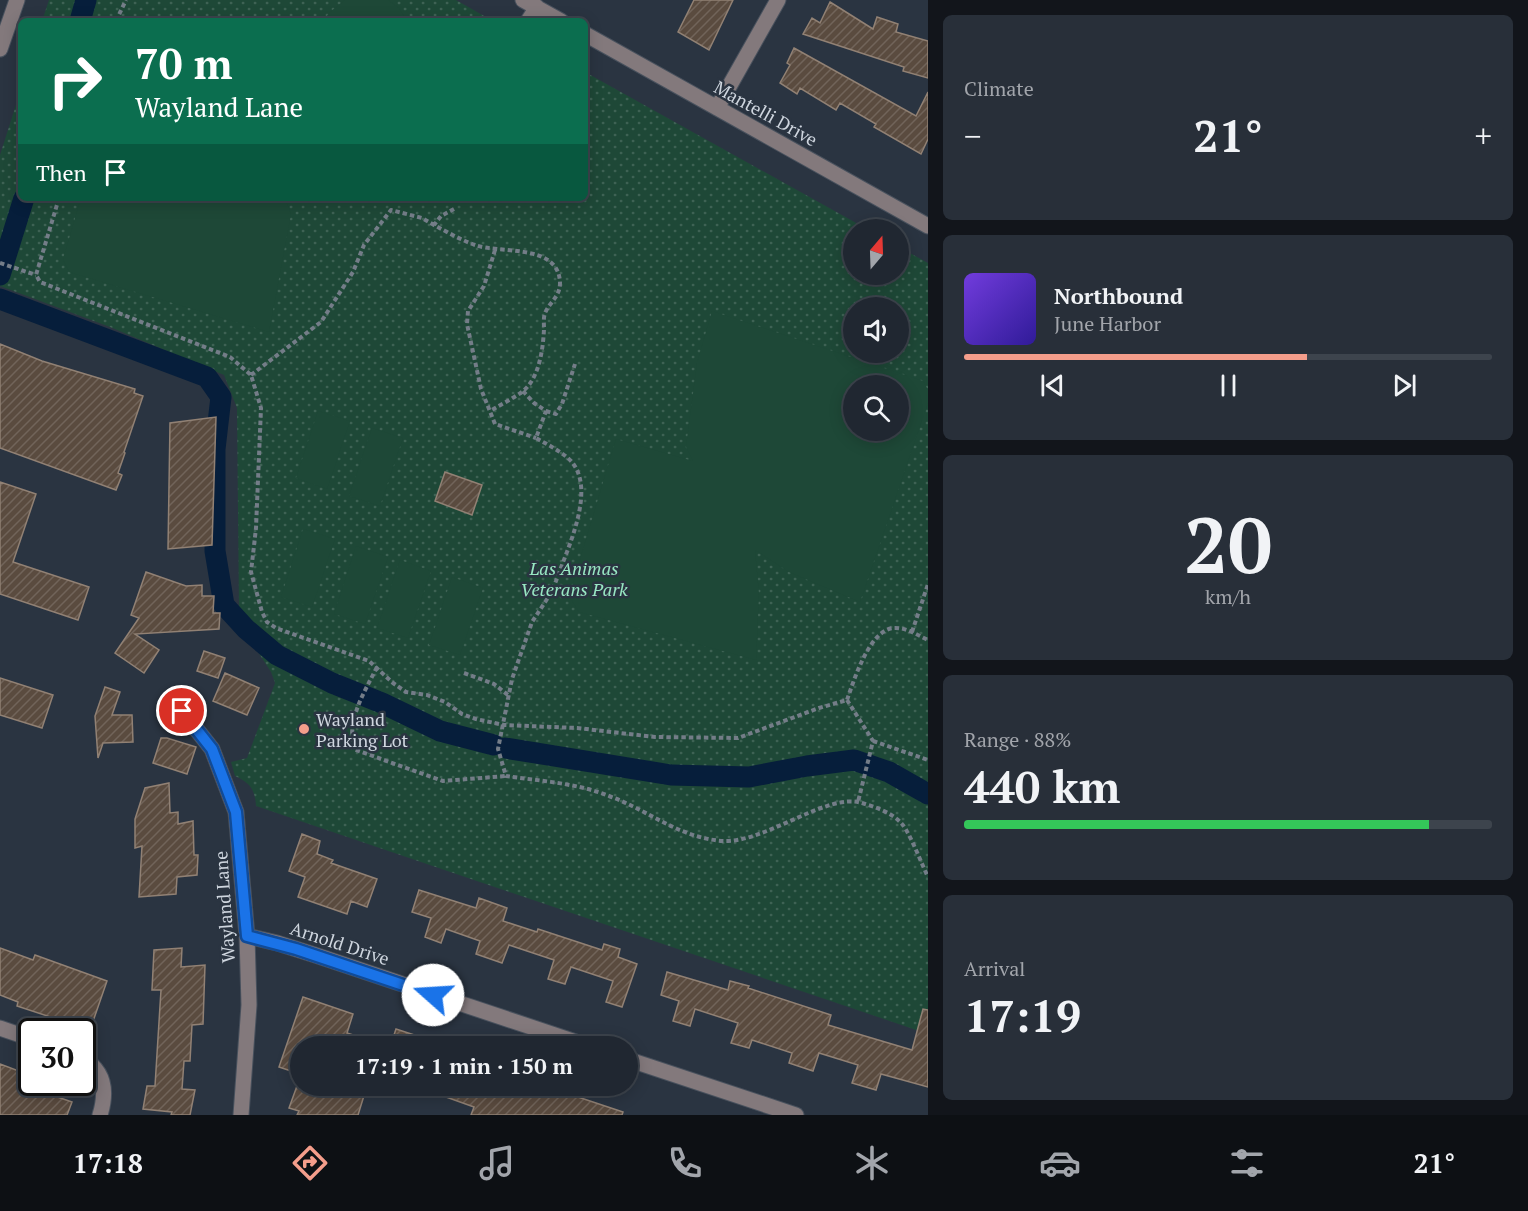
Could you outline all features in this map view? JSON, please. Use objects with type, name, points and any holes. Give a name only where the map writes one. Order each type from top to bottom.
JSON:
[{"type":"street","points":[[0,46],[16,0]]},
{"type":"street","points":[[717,108],[778,0]]},
{"type":"street","points":[[530,4],[556,18]]},
{"type":"street","name":"Mantelli Drive","points":[[588,36],[928,226]]},
{"type":"street","name":"Wayland Lane","points":[[182,711],[212,749],[236,812],[247,936],[249,1005],[242,1115]]},
{"type":"street","name":"Arnold Drive","points":[[247,936],[315,955],[558,1036]]},
{"type":"street","points":[[0,1028],[18,1034]]},
{"type":"street","points":[[638,1063],[796,1115]]},
{"type":"street","points":[[96,1070],[102,1080],[105,1095],[100,1115]]},
{"type":"path","points":[[117,18],[126,0]]},
{"type":"path","points":[[34,275],[58,201]]},
{"type":"path","points":[[434,225],[441,216],[454,209]]},
{"type":"path","points":[[251,375],[321,322],[353,272],[364,245],[391,210],[422,218],[476,246],[495,250],[523,251],[539,256],[556,267],[560,288],[545,312],[540,358],[534,379],[523,391],[490,411]]},
{"type":"path","points":[[495,250],[484,286],[468,311],[467,324],[481,389],[495,424],[536,438],[559,451],[572,463],[582,481],[582,502],[556,581],[532,622],[508,695],[498,749],[506,776]]},
{"type":"path","points":[[0,263],[34,275],[40,282],[230,357],[251,375],[261,408],[256,528],[251,572],[262,612],[267,622],[276,628],[369,661],[406,692],[427,695],[445,702],[462,714],[504,725],[577,728],[655,737],[738,738],[847,700]]},
{"type":"path","points":[[523,391],[534,404],[556,414],[562,404],[575,364]]},
{"type":"path","points":[[536,438],[546,411]]},
{"type":"path","points":[[912,632],[928,584]]},
{"type":"path","points":[[847,700],[866,654],[883,631],[895,628],[912,632],[928,640]]},
{"type":"path","points":[[377,668],[356,709],[351,732],[353,749],[443,781],[506,776],[580,787],[610,796],[677,830],[693,836],[724,841],[744,839],[774,830],[837,804],[858,802],[882,810],[902,824],[928,878]]},
{"type":"path","points":[[464,673],[494,684],[508,695]]},
{"type":"path","points":[[847,700],[873,741],[928,760]]},
{"type":"path","points":[[858,802],[873,741]]},
{"type":"green space","points":[[49,0],[456,0],[488,18],[43,18]]},
{"type":"green space","points":[[345,0],[388,0],[399,8],[405,18],[325,18]]},
{"type":"green space","name":"Las Animas Veterans Park","points":[[588,74],[849,219],[843,219],[843,285],[909,285],[909,253],[928,263],[928,1034],[256,806],[253,791],[248,784],[235,776],[231,762],[247,758],[275,683],[271,672],[249,638],[239,609],[237,408],[224,375],[110,327],[0,286],[0,155],[18,98],[18,201],[588,201]]},
{"type":"green space","points":[[80,201],[286,201],[291,214],[269,332],[69,272],[63,259]]},
{"type":"green space","points":[[712,311],[843,354],[843,363],[869,363],[905,375],[843,375],[843,441],[909,441],[909,376],[923,381],[928,390],[928,403],[860,602],[789,572],[755,550],[759,594],[756,660],[579,612],[569,596],[616,439],[693,461],[686,447],[697,363]]},
{"type":"green space","points":[[318,411],[350,421],[327,489],[296,478]]},
{"type":"green space","points":[[372,428],[403,438],[380,506],[349,496]]},
{"type":"green space","points":[[303,529],[335,539],[312,607],[281,597]]},
{"type":"green space","points":[[356,546],[388,557],[365,624],[334,614]]},
{"type":"green space","points":[[400,560],[431,571],[408,638],[377,628]]},
{"type":"green space","points":[[452,577],[483,588],[460,655],[429,645]]},
{"type":"building","points":[[694,0],[733,0],[709,50],[678,32]]},
{"type":"building","points":[[830,2],[873,29],[877,17],[898,24],[896,32],[928,41],[928,78],[903,71],[904,67],[803,34],[812,18],[820,23]]},
{"type":"building","points":[[794,48],[916,116],[928,92],[928,139],[921,154],[874,127],[876,124],[840,103],[836,110],[800,88],[797,94],[780,83],[790,65],[787,63]]},
{"type":"building","points":[[0,344],[42,361],[135,389],[134,393],[143,396],[124,452],[118,473],[122,475],[116,490],[0,448]]},
{"type":"building","points":[[216,417],[212,545],[168,549],[170,423]]},
{"type":"building","points":[[445,472],[482,485],[472,515],[435,501]]},
{"type":"building","points":[[0,482],[36,494],[13,562],[89,587],[78,620],[0,594]]},
{"type":"building","points":[[146,572],[186,586],[202,585],[202,596],[214,596],[213,613],[220,613],[219,629],[135,634],[159,650],[144,673],[115,653],[139,618],[131,615]]},
{"type":"building","points":[[204,651],[225,658],[218,678],[197,671]]},
{"type":"building","points":[[225,673],[259,688],[247,715],[213,701]]},
{"type":"building","points":[[0,678],[53,695],[42,728],[0,715]]},
{"type":"building","points":[[105,687],[120,692],[112,715],[132,715],[133,742],[103,743],[98,758],[95,716]]},
{"type":"building","points":[[161,738],[196,747],[187,774],[153,763]]},
{"type":"building","points":[[169,783],[170,813],[178,812],[178,824],[193,821],[194,855],[198,855],[197,875],[177,877],[176,894],[139,897],[142,846],[135,848],[135,819],[145,788]]},
{"type":"building","points":[[302,834],[320,841],[317,854],[333,860],[331,863],[377,879],[367,907],[351,901],[347,914],[298,897],[305,877],[289,871]]},
{"type":"building","points":[[419,890],[476,908],[479,898],[507,908],[503,921],[537,932],[538,929],[602,950],[604,944],[620,949],[618,957],[637,964],[622,1007],[606,1002],[613,981],[571,967],[565,984],[548,979],[554,960],[509,945],[502,963],[476,954],[480,941],[446,929],[441,943],[425,937],[431,918],[412,912]]},
{"type":"building","points":[[0,948],[33,960],[35,955],[107,981],[94,1018],[54,1018],[17,1006],[18,1002],[0,995]]},
{"type":"building","points":[[182,948],[181,967],[205,965],[203,1024],[192,1025],[190,1061],[184,1061],[182,1089],[195,1090],[190,1115],[171,1115],[172,1112],[143,1109],[147,1086],[155,1086],[161,990],[152,990],[154,950]]},
{"type":"building","points":[[667,972],[728,990],[730,981],[749,986],[748,988],[831,1015],[828,1025],[912,1050],[923,1009],[928,1010],[928,1087],[881,1074],[876,1090],[852,1083],[858,1065],[819,1053],[813,1071],[789,1063],[792,1053],[752,1040],[749,1048],[731,1043],[738,1023],[695,1009],[690,1026],[673,1021],[679,1001],[661,995]]},
{"type":"building","points":[[303,997],[353,1014],[347,1033],[356,1036],[290,1036],[290,1071],[279,1067]]},
{"type":"building","points":[[396,1029],[417,1036],[394,1036]]},
{"type":"building","points":[[0,1064],[18,1071],[18,1096],[55,1096],[72,1102],[67,1115],[0,1115]]},
{"type":"building","points":[[293,1096],[364,1096],[358,1115],[297,1115],[299,1111],[289,1108]]},
{"type":"building","points":[[443,1096],[575,1096],[623,1112],[622,1115],[471,1115],[474,1107]]},
{"type":"waterway","points":[[81,18],[86,0]]},
{"type":"waterway","points":[[0,275],[23,201]]},
{"type":"waterway","points":[[0,299],[207,377],[221,397],[215,449],[215,551],[224,605],[246,629],[277,655],[332,683],[382,703],[440,731],[494,745]]},
{"type":"waterway","points":[[505,748],[671,775],[749,777],[854,760],[889,772],[928,794]]},
{"type":"place","name":"Wayland Parking Lot","points":[[304,729]]},
{"type":"route","points":[[182,711],[212,749],[236,812],[247,936],[329,959],[433,995]]}]
